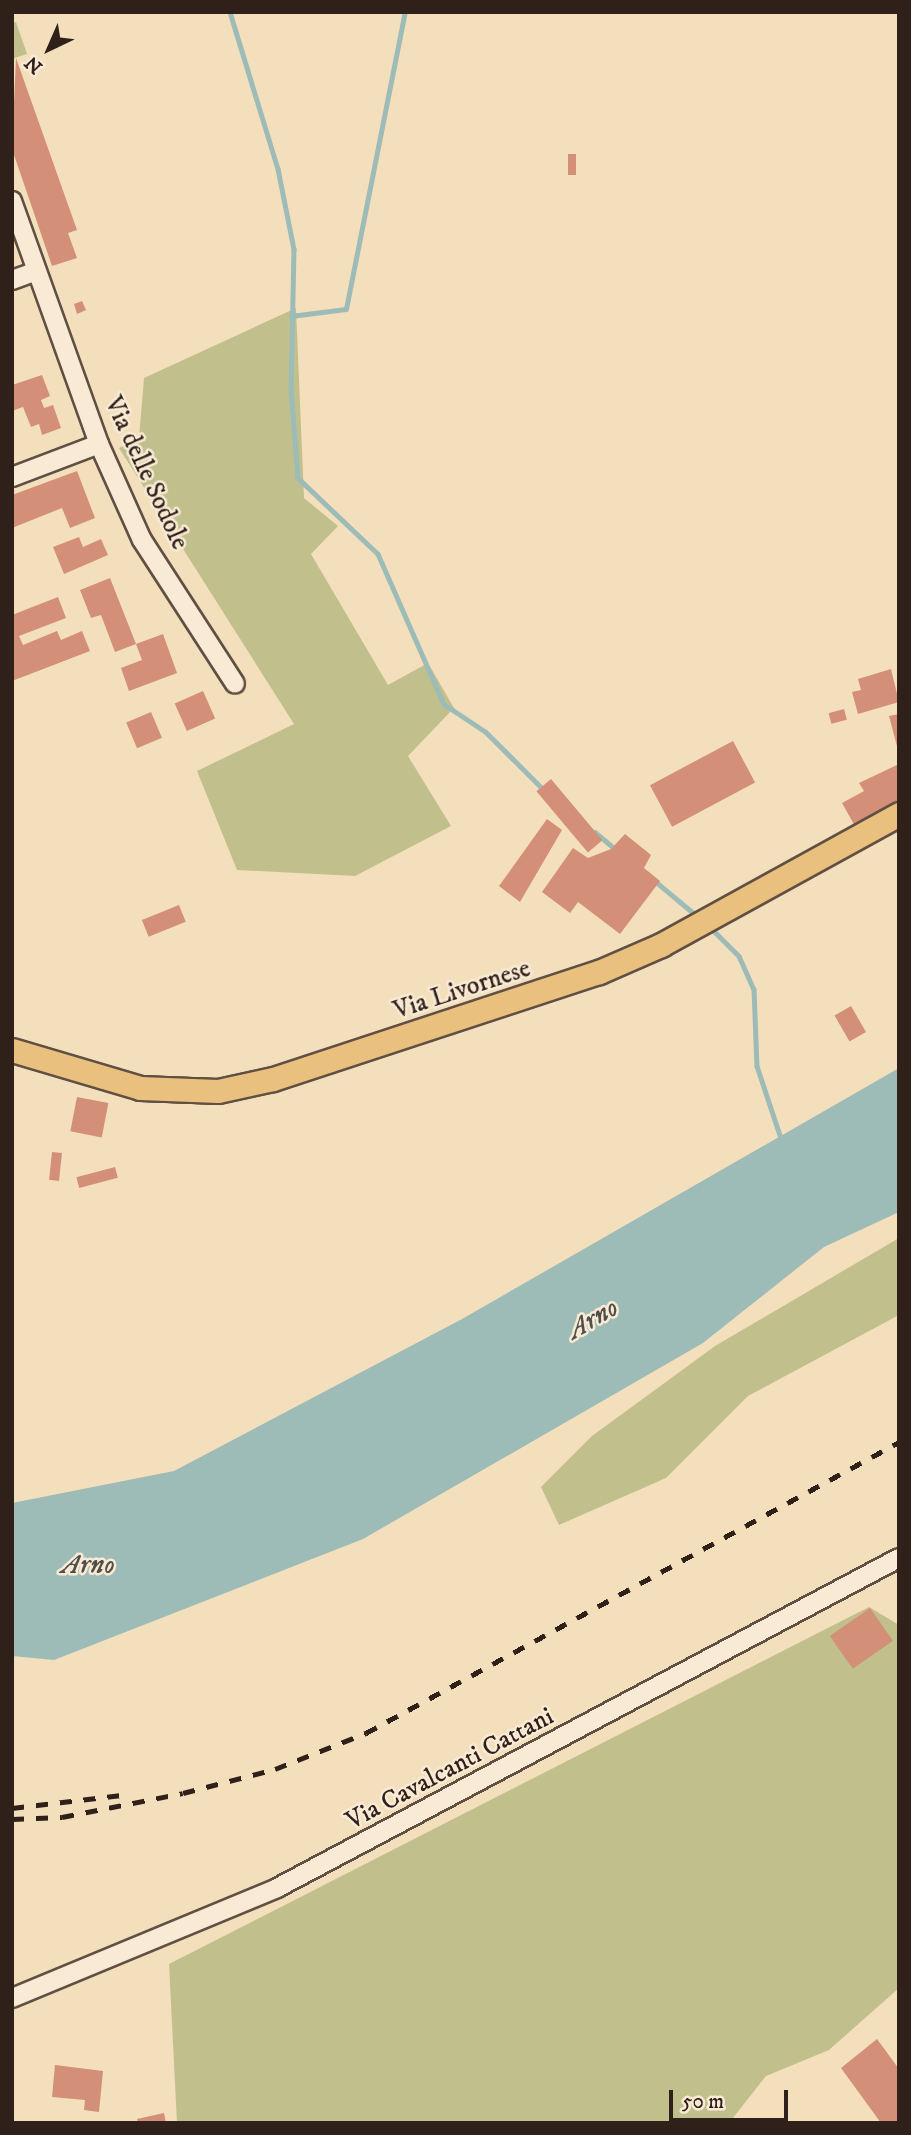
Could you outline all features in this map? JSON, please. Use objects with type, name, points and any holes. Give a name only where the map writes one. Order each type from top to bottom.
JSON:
[{"type":"main road","name":"Via Livornese","points":[[12,1050],[140,1088],[218,1091],[328,1063],[599,972],[661,945],[899,814]]},
{"type":"street","name":"Via delle Sodole","points":[[12,201],[34,272],[99,444],[142,540],[235,684]]},
{"type":"street","points":[[12,280],[34,272]]},
{"type":"street","points":[[12,477],[99,444]]},
{"type":"street","name":"Via Cavalcanti Cattani","points":[[12,1998],[277,1888],[899,1558]]},
{"type":"shaded area","points":[[16,22],[27,54],[12,59],[12,23]]},
{"type":"shaded area","points":[[296,308],[304,498],[338,526],[311,554],[388,685],[428,663],[454,708],[408,756],[451,826],[355,876],[237,870],[197,771],[294,724],[119,448],[139,438],[144,378]]},
{"type":"shaded area","points":[[899,1238],[899,1315],[748,1396],[666,1478],[559,1525],[541,1487],[592,1436],[715,1346]]},
{"type":"shaded area","points":[[869,1607],[899,1625],[899,1988],[829,2050],[766,2076],[729,2123],[177,2123],[169,1964]]},
{"type":"water","name":"Arno","points":[[899,1068],[899,1212],[824,1247],[703,1343],[363,1539],[54,1660],[12,1656],[12,1503],[174,1471],[462,1319]]},
{"type":"building","points":[[16,58],[77,230],[68,233],[77,258],[52,266],[12,149]]},
{"type":"building","points":[[568,154],[576,154],[576,175],[568,175]]},
{"type":"building","points":[[82,301],[86,310],[77,314],[74,304]]},
{"type":"building","points":[[42,375],[50,396],[41,400],[44,408],[53,405],[61,428],[42,435],[39,424],[31,427],[23,407],[12,411],[12,385]]},
{"type":"building","points":[[77,471],[95,518],[70,528],[62,508],[12,528],[12,495]]},
{"type":"building","points":[[79,537],[83,547],[101,539],[108,555],[64,574],[53,547]]},
{"type":"building","points":[[110,578],[136,644],[115,652],[101,615],[91,618],[80,590]]},
{"type":"building","points":[[58,597],[66,618],[19,636],[23,645],[57,631],[61,640],[82,631],[90,651],[12,681],[12,615]]},
{"type":"building","points":[[163,634],[177,673],[129,691],[121,668],[142,660],[136,644]]},
{"type":"building","points":[[891,669],[899,702],[858,714],[852,692],[861,690],[858,679]]},
{"type":"building","points":[[203,691],[215,718],[187,731],[175,704]]},
{"type":"building","points":[[844,709],[847,720],[831,724],[829,713]]},
{"type":"building","points":[[151,712],[162,738],[137,748],[126,723]]},
{"type":"building","points":[[899,714],[899,750],[898,750],[889,716]]},
{"type":"building","points":[[733,741],[755,782],[672,827],[650,785]]},
{"type":"building","points":[[899,764],[899,802],[856,828],[842,803],[864,791],[859,783]]},
{"type":"building","points":[[551,779],[602,840],[588,852],[536,791]]},
{"type":"building","points":[[547,819],[562,830],[520,902],[499,886]]},
{"type":"building","points":[[625,834],[651,855],[644,868],[660,881],[620,934],[578,902],[570,913],[542,892],[573,848],[588,858],[611,849]]},
{"type":"building","points":[[179,905],[186,922],[149,937],[142,920]]},
{"type":"building","points":[[851,1006],[866,1032],[850,1041],[835,1016]]},
{"type":"building","points":[[77,1097],[108,1103],[102,1137],[70,1131]]},
{"type":"building","points":[[52,1152],[62,1153],[59,1181],[49,1180]]},
{"type":"building","points":[[115,1167],[118,1178],[79,1188],[76,1177]]},
{"type":"building","points":[[870,1608],[893,1641],[853,1669],[830,1636]]},
{"type":"building","points":[[877,2039],[899,2069],[899,2123],[881,2123],[841,2068]]},
{"type":"building","points":[[55,2065],[103,2071],[99,2112],[84,2110],[85,2100],[52,2097]]},
{"type":"building","points":[[164,2113],[166,2123],[138,2123],[137,2119]]},
{"type":"waterway","points":[[230,12],[278,169],[294,249],[291,389],[298,478],[378,554],[444,704],[486,732],[545,791]]},
{"type":"waterway","points":[[291,316],[346,309],[405,12]]},
{"type":"waterway","points":[[595,832],[615,849]]},
{"type":"waterway","points":[[655,881],[697,916]]},
{"type":"waterway","points":[[709,926],[739,956],[754,989],[757,1066],[781,1138]]},
{"type":"railway","points":[[12,1819],[62,1817],[183,1793],[275,1769],[366,1733],[899,1442]]},
{"type":"railway","points":[[12,1808],[130,1794]]}]
